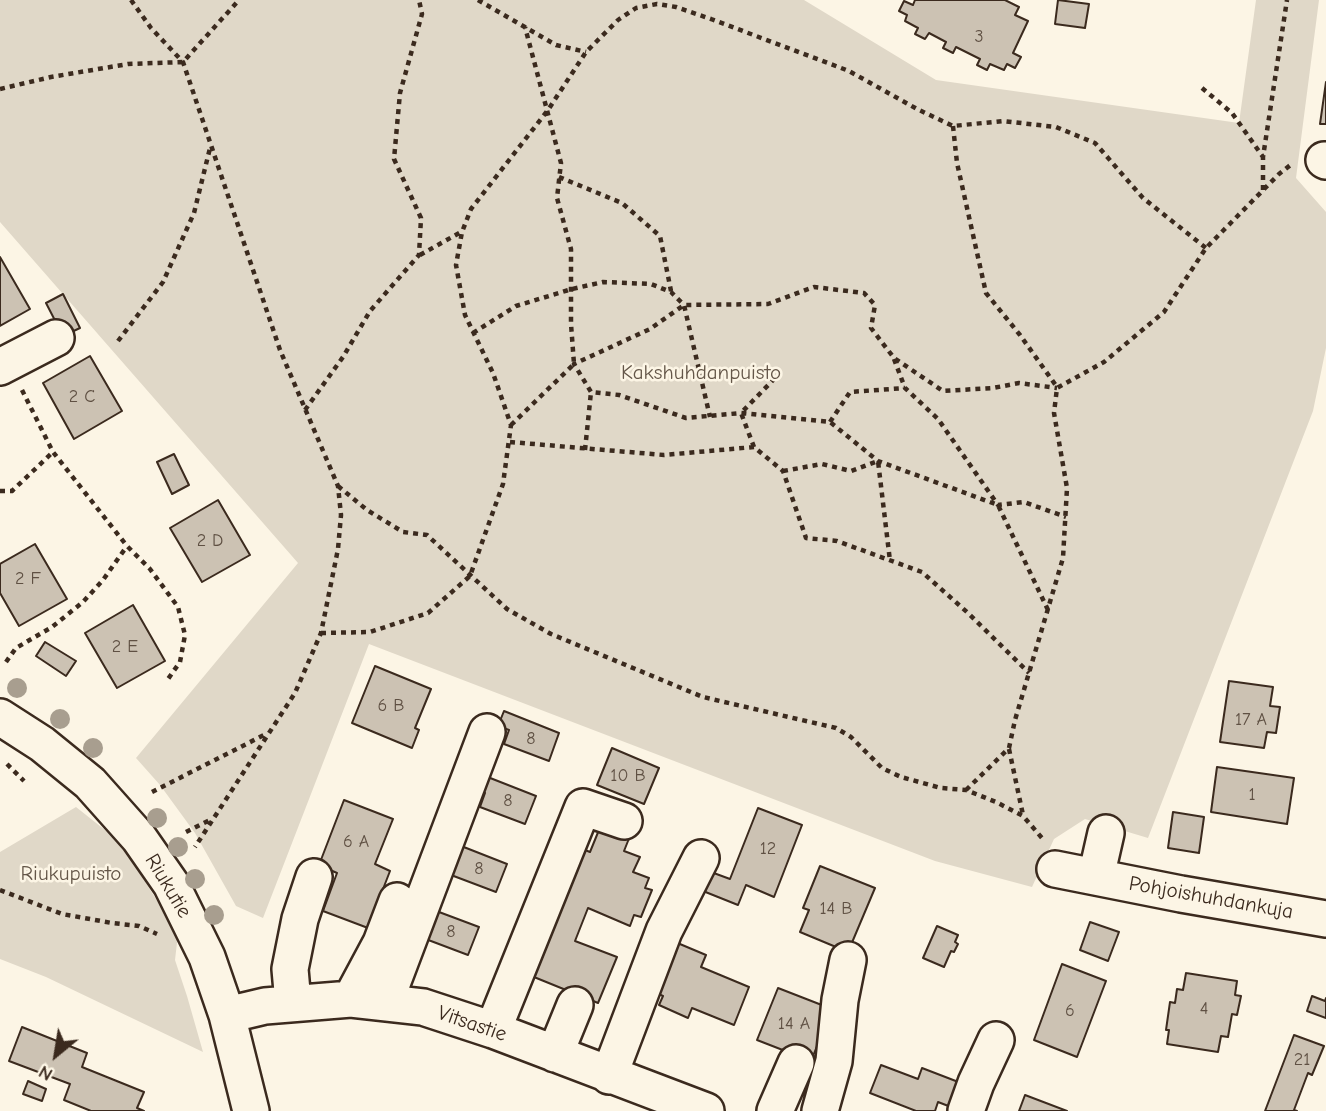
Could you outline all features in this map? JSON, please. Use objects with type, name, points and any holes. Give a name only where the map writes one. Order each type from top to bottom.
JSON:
[{"type":"street","points":[[4,365],[56,338]]},
{"type":"street","name":"Riukutie","points":[[0,718],[42,744],[90,783],[139,838],[171,884],[196,933],[227,1015],[251,1111]]},
{"type":"street","points":[[351,999],[381,943],[472,737],[384,1002]]},
{"type":"street","points":[[493,1030],[583,807],[624,821]]},
{"type":"street","points":[[1096,877],[1106,833]]},
{"type":"street","points":[[615,1078],[664,931],[701,858]]},
{"type":"street","name":"Pohjoishuhdankuja","points":[[1055,869],[1326,919]]},
{"type":"street","points":[[293,1003],[290,969],[300,919],[314,877]]},
{"type":"street","points":[[820,1111],[834,1061],[844,969],[848,960]]},
{"type":"street","name":"Vitsastie","points":[[227,1015],[265,1006],[351,999],[423,1007],[493,1030],[706,1111]]},
{"type":"street","points":[[615,1078],[652,1003]]},
{"type":"street","points":[[555,1054],[575,1006]]},
{"type":"street","points":[[966,1111],[996,1040]]},
{"type":"street","points":[[775,1111],[796,1063]]},
{"type":"path","points":[[131,0],[151,28],[183,62],[280,350],[338,485],[341,515],[338,549],[321,633],[295,694],[266,734],[195,847]]},
{"type":"path","points":[[0,89],[128,64],[183,62],[239,0]]},
{"type":"path","points":[[419,0],[422,14],[400,93],[394,159],[421,218],[419,255]]},
{"type":"path","points":[[478,0],[556,45],[586,52]]},
{"type":"path","points":[[1263,191],[1263,157],[1287,0]]},
{"type":"path","points":[[321,633],[370,632],[428,613],[470,576],[495,509],[510,442],[511,425],[493,373],[465,315],[456,265],[462,232],[471,209],[548,110],[586,52],[618,20],[636,8],[657,4],[676,7],[849,71],[953,126],[1003,121],[1056,127],[1095,143],[1143,198],[1206,248]]},
{"type":"path","points":[[525,27],[561,163],[557,198],[571,249],[574,364],[591,392],[586,450]]},
{"type":"path","points":[[1202,88],[1232,113],[1263,157]]},
{"type":"path","points":[[953,126],[957,163],[986,293],[1057,388],[1054,413],[1068,488],[1063,558],[1009,748],[1023,816]]},
{"type":"path","points":[[118,341],[163,282],[194,213],[211,147]]},
{"type":"path","points":[[894,358],[943,391],[993,388],[1019,383],[1057,388],[1104,362],[1164,312],[1206,248],[1292,163],[1304,158],[1325,160]]},
{"type":"path","points":[[559,177],[622,203],[660,236],[671,292]]},
{"type":"path","points":[[304,410],[343,357],[370,311],[419,255],[462,232]]},
{"type":"path","points":[[473,332],[516,306],[572,289],[603,282],[651,284],[671,292],[684,304],[710,417]]},
{"type":"path","points":[[511,425],[574,364],[650,329],[684,304],[768,304],[814,287],[864,293],[875,304],[871,328],[894,358],[905,388],[938,419],[998,505],[1048,610]]},
{"type":"path","points":[[4,365],[53,452],[178,607],[186,635],[180,662],[168,679]]},
{"type":"path","points":[[741,413],[780,373]]},
{"type":"path","points":[[830,422],[850,392],[905,388]]},
{"type":"path","points":[[591,392],[619,395],[685,418],[741,413],[830,422],[878,461],[998,505],[1024,502],[1066,517]]},
{"type":"path","points":[[741,413],[754,447],[783,471],[806,538],[837,541],[922,572],[1029,673]]},
{"type":"path","points":[[510,442],[664,455],[754,447]]},
{"type":"path","points":[[0,491],[12,491],[53,452]]},
{"type":"path","points":[[783,471],[822,464],[851,471],[878,461]]},
{"type":"path","points":[[878,461],[890,561]]},
{"type":"path","points":[[338,485],[367,510],[403,532],[427,535],[507,608],[551,634],[703,697],[836,728],[851,737],[882,768],[901,777],[941,788],[966,790],[1023,816],[1057,856],[1055,869]]},
{"type":"path","points":[[6,662],[16,648],[52,627],[83,603],[127,546]]},
{"type":"path","points":[[152,792],[266,734]]},
{"type":"path","points":[[966,790],[1009,748]]},
{"type":"path","points":[[3,760],[24,781]]},
{"type":"path","points":[[186,832],[213,818]]},
{"type":"path","points":[[0,890],[62,914],[139,926],[162,937]]},
{"type":"green space","name":"Kakshuhdanpuisto","points":[[0,0],[804,0],[936,80],[1239,123],[1256,0],[1319,0],[1296,178],[1326,212],[1326,348],[1313,411],[1148,838],[1085,819],[1054,839],[1032,887],[935,861],[369,644],[263,918],[236,906],[195,833],[160,785],[136,758],[298,563],[0,222]]},
{"type":"green space","name":"Riukupuisto","points":[[76,807],[120,842],[178,934],[175,960],[203,1052],[46,977],[0,959],[0,852]]},
{"type":"building","points":[[915,0],[1005,0],[1019,7],[1015,15],[1028,21],[1013,53],[1021,57],[1015,68],[1007,64],[1004,70],[990,64],[987,70],[977,65],[980,59],[956,47],[953,53],[943,48],[946,42],[929,33],[925,39],[915,34],[918,28],[905,21],[907,15],[899,11],[904,1],[913,5]]},
{"type":"building","points":[[1058,0],[1089,4],[1085,28],[1055,24]]},
{"type":"building","points":[[1326,82],[1326,124],[1320,124]]},
{"type":"building","points":[[0,257],[30,309],[0,326]]},
{"type":"building","points":[[63,294],[80,328],[63,336],[46,303]]},
{"type":"building","points":[[90,356],[122,411],[74,439],[43,383]]},
{"type":"building","points":[[174,454],[189,485],[172,494],[157,462]]},
{"type":"building","points":[[218,500],[250,555],[202,582],[170,528]]},
{"type":"building","points":[[35,544],[67,599],[19,626],[0,593],[0,564]]},
{"type":"building","points":[[133,605],[165,661],[117,688],[85,633]]},
{"type":"building","points":[[45,642],[76,661],[66,676],[36,656]]},
{"type":"building","points":[[375,666],[431,689],[415,728],[419,730],[412,748],[352,723]]},
{"type":"building","points":[[1229,681],[1273,687],[1270,706],[1280,707],[1276,733],[1267,732],[1264,748],[1220,742]]},
{"type":"building","points":[[504,711],[559,733],[549,761],[504,744],[509,730],[498,726]]},
{"type":"building","points":[[612,748],[659,768],[644,804],[597,785]]},
{"type":"building","points":[[1217,767],[1294,778],[1287,824],[1211,812]]},
{"type":"building","points":[[480,774],[536,796],[525,824],[480,807],[485,793],[474,789]]},
{"type":"building","points":[[344,800],[393,819],[375,864],[390,871],[368,928],[323,911],[337,873],[319,865]]},
{"type":"building","points":[[758,808],[802,825],[774,897],[746,885],[738,905],[703,891],[711,872],[730,879]]},
{"type":"building","points":[[1173,812],[1204,817],[1199,853],[1168,848]]},
{"type":"building","points":[[601,825],[630,836],[624,851],[640,857],[633,872],[649,878],[645,888],[652,890],[641,917],[634,915],[630,926],[588,908],[575,941],[617,957],[598,1003],[529,975],[580,848],[590,852]]},
{"type":"building","points":[[451,842],[507,864],[496,892],[451,875]]},
{"type":"building","points":[[820,866],[875,888],[848,952],[800,932],[809,910],[803,908]]},
{"type":"building","points":[[423,906],[479,927],[468,955],[423,938]]},
{"type":"building","points":[[1090,922],[1119,932],[1108,961],[1080,950]]},
{"type":"building","points":[[937,926],[958,935],[955,942],[958,944],[954,952],[951,951],[944,967],[923,958]]},
{"type":"building","points":[[668,939],[706,955],[701,967],[749,987],[734,1025],[692,1008],[688,1018],[659,1005],[663,996],[647,989]]},
{"type":"building","points":[[1062,964],[1106,981],[1077,1057],[1034,1040]]},
{"type":"building","points":[[1186,973],[1237,981],[1235,995],[1241,996],[1237,1015],[1232,1014],[1228,1037],[1221,1036],[1218,1052],[1167,1044],[1170,1002],[1175,1003],[1177,989],[1183,990]]},
{"type":"building","points":[[778,988],[832,1009],[811,1061],[757,1040]]},
{"type":"building","points":[[1312,996],[1325,1001],[1326,998],[1326,1018],[1307,1011]]},
{"type":"building","points":[[22,1027],[87,1053],[82,1067],[144,1092],[137,1108],[144,1111],[91,1111],[64,1100],[70,1084],[9,1061]]},
{"type":"building","points":[[1294,1035],[1324,1046],[1312,1075],[1308,1073],[1294,1110],[1297,1111],[1265,1111]]},
{"type":"building","points":[[881,1065],[918,1079],[922,1068],[961,1083],[951,1107],[938,1102],[935,1111],[916,1111],[870,1093]]},
{"type":"building","points":[[28,1081],[46,1089],[42,1101],[23,1094]]},
{"type":"building","points":[[1025,1095],[1067,1111],[1019,1111]]}]
